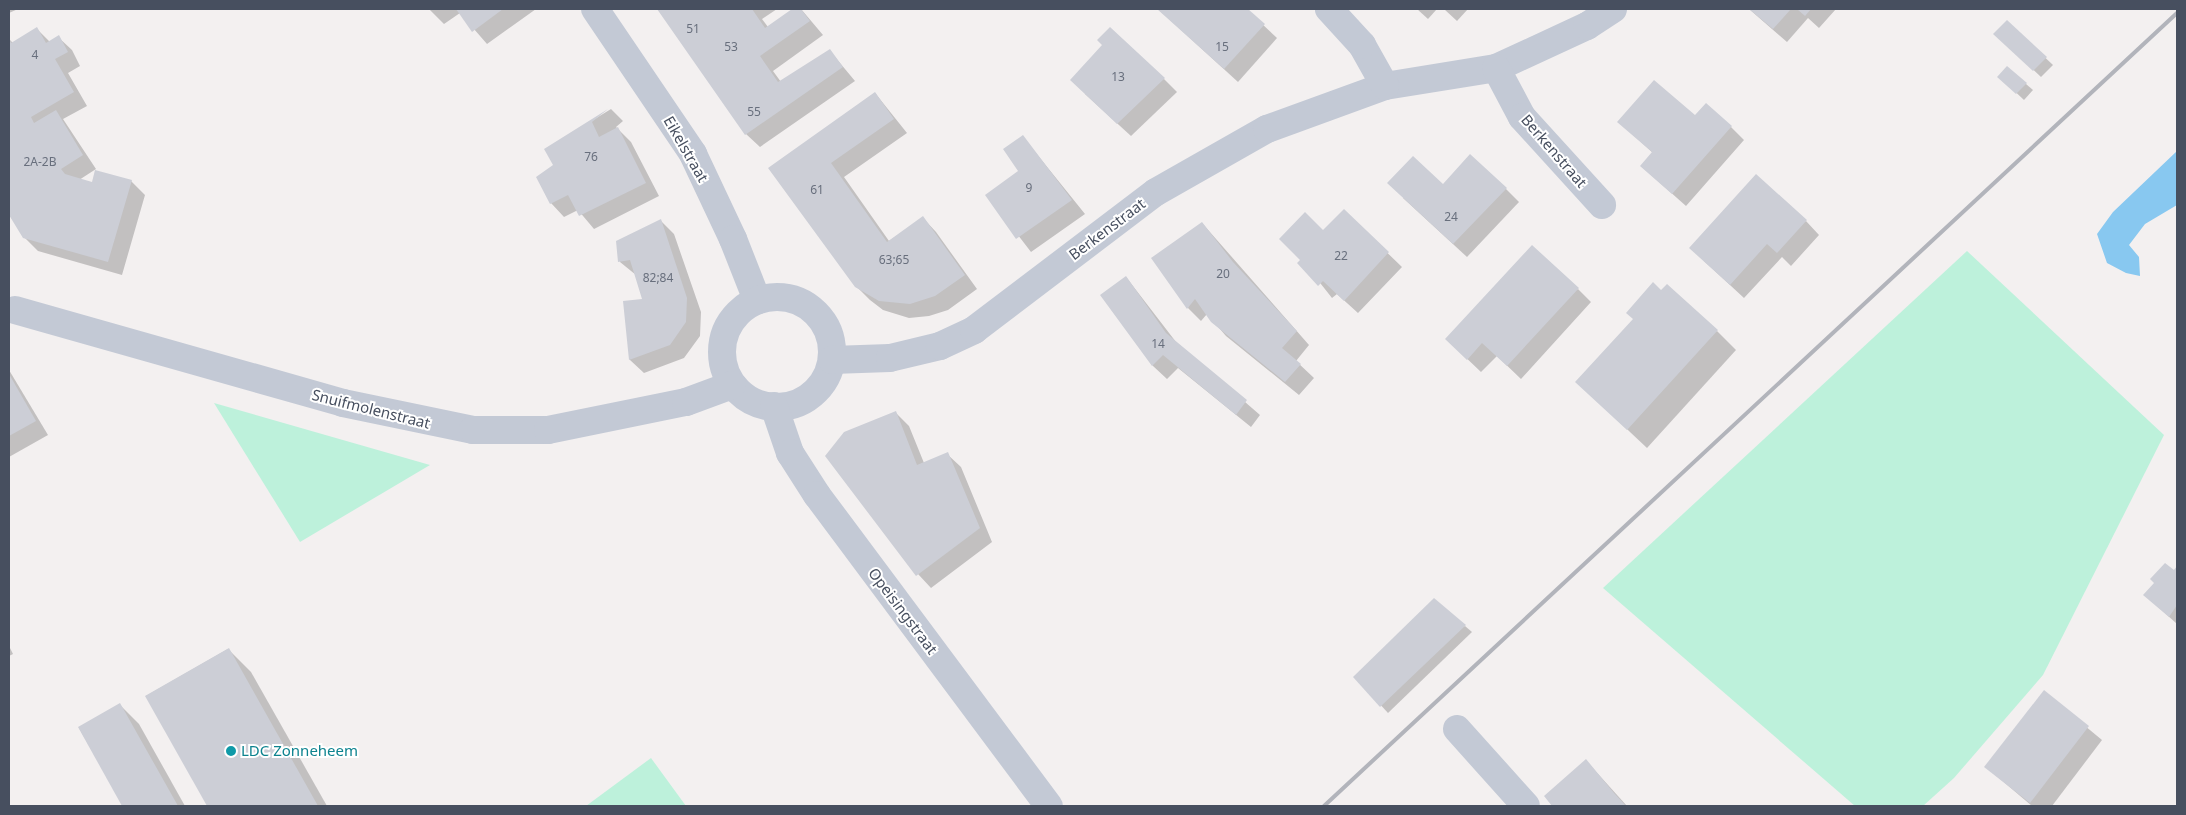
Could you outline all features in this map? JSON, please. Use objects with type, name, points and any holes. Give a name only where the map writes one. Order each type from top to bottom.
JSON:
[{"type":"street","name":"Eikelstraat","points":[[595,9],[693,154],[734,239],[757,300]]},
{"type":"street","points":[[1329,9],[1362,45],[1384,86]]},
{"type":"street","name":"Berkenstraat","points":[[832,360],[890,358],[940,346],[974,330],[1156,192],[1267,129],[1384,86],[1496,68],[1587,26],[1612,9]]},
{"type":"street","name":"Berkenstraat","points":[[1496,68],[1522,117],[1602,205]]},
{"type":"street","points":[[780,297],[800,301],[819,315],[830,335],[832,360],[821,385],[795,406],[774,406],[752,402],[732,386],[724,365],[723,337],[737,315],[757,300],[780,297]]},
{"type":"street","name":"Snuifmolenstraat","points":[[11,307],[342,403],[473,430],[548,430],[686,402],[732,386]]},
{"type":"street","name":"Opeisingstraat","points":[[774,406],[790,453],[817,495],[1049,806]]},
{"type":"street","points":[[1457,729],[1526,806]]},
{"type":"green space","points":[[1967,251],[2164,435],[2043,675],[1954,778],[1923,806],[1855,806],[1603,588]]},
{"type":"green space","points":[[214,403],[430,465],[300,542]]},
{"type":"green space","points":[[651,758],[686,806],[586,806]]},
{"type":"water","points":[[2177,151],[2177,205],[2145,224],[2129,245],[2139,257],[2140,276],[2126,273],[2107,263],[2097,234],[2113,212]]},
{"type":"building","points":[[456,9],[503,9],[472,32]]},
{"type":"building","points":[[657,9],[752,9],[765,28],[792,9],[801,9],[810,21],[760,56],[778,82],[830,49],[843,67],[745,135]]},
{"type":"building","points":[[1157,9],[1248,9],[1265,24],[1224,69]]},
{"type":"building","points":[[1749,9],[1791,9],[1773,29]]},
{"type":"building","points":[[1797,9],[1811,9],[1805,16]]},
{"type":"building","points":[[2007,20],[2047,57],[2033,71],[1993,34]]},
{"type":"building","points":[[37,27],[46,43],[59,35],[68,52],[55,59],[74,92],[31,117],[34,123],[56,110],[83,155],[61,169],[65,174],[92,182],[95,170],[132,180],[108,262],[23,238],[9,215],[9,38],[11,43]]},
{"type":"building","points":[[1110,27],[1165,78],[1117,124],[1070,80],[1102,45],[1097,40]]},
{"type":"building","points":[[2007,66],[2027,83],[2016,94],[1997,77]]},
{"type":"building","points":[[1654,80],[1695,115],[1706,103],[1732,126],[1672,194],[1640,166],[1652,152],[1617,122]]},
{"type":"building","points":[[875,92],[894,119],[831,163],[887,242],[923,216],[965,275],[935,296],[910,304],[879,301],[855,287],[768,168]]},
{"type":"building","points":[[608,109],[592,122],[599,137],[618,127],[646,183],[579,216],[568,195],[550,204],[536,177],[553,165],[544,149]]},
{"type":"building","points":[[1023,135],[1072,200],[1016,239],[985,195],[1018,171],[1003,149]]},
{"type":"building","points":[[1470,154],[1507,188],[1453,244],[1387,183],[1413,156],[1443,184]]},
{"type":"building","points":[[1756,174],[1807,220],[1777,253],[1767,244],[1730,285],[1689,248]]},
{"type":"building","points":[[1344,209],[1389,252],[1344,301],[1323,281],[1318,286],[1297,263],[1300,260],[1279,239],[1305,212],[1323,230]]},
{"type":"building","points":[[661,219],[687,298],[686,322],[670,345],[629,360],[623,301],[642,299],[630,260],[618,262],[616,241]]},
{"type":"building","points":[[1202,222],[1233,262],[1297,331],[1282,348],[1301,364],[1285,382],[1211,322],[1195,299],[1187,309],[1151,258]]},
{"type":"building","points":[[1532,245],[1579,288],[1507,366],[1482,343],[1467,360],[1445,339]]},
{"type":"building","points":[[1126,276],[1166,333],[1247,400],[1236,415],[1163,355],[1152,366],[1100,295]]},
{"type":"building","points":[[1653,282],[1661,290],[1667,284],[1718,330],[1627,430],[1575,382],[1633,319],[1626,313]]},
{"type":"building","points":[[9,374],[36,421],[9,436]]},
{"type":"building","points":[[896,411],[917,465],[948,452],[980,528],[916,576],[825,456],[844,432]]},
{"type":"building","points":[[2165,563],[2174,570],[2177,566],[2177,605],[2169,617],[2143,595],[2154,583],[2150,579]]},
{"type":"building","points":[[1434,598],[1466,625],[1380,707],[1353,677]]},
{"type":"building","name":"LDC Zonneheem","points":[[229,648],[318,806],[207,806],[145,696]]},
{"type":"building","points":[[2044,690],[2089,726],[2030,803],[1984,767]]},
{"type":"building","points":[[120,703],[178,806],[122,806],[78,727]]},
{"type":"building","points":[[1586,759],[1626,806],[1552,806],[1544,796]]},
{"type":"railway","points":[[1324,806],[2177,13]]},
{"type":"place","name":"LDC Zonneheem","points":[[231,751]]}]
